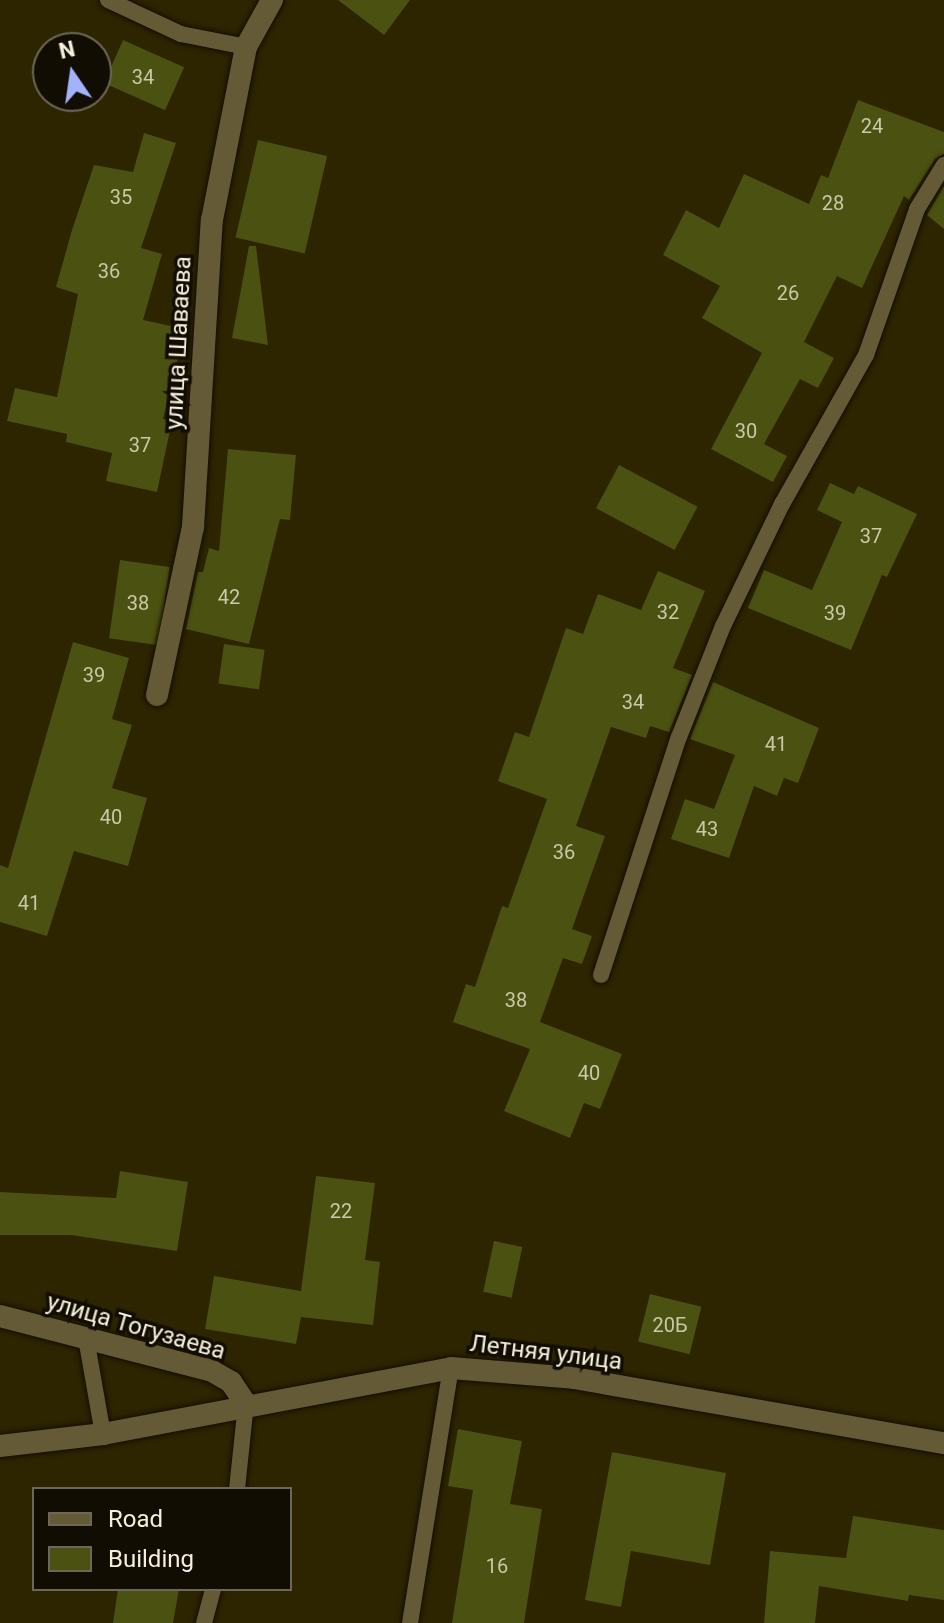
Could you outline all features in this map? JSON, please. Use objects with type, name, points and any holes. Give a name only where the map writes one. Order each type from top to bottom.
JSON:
[{"type":"street","name":"улица Шаваева","points":[[157,695],[193,527],[212,220],[246,47],[272,0]]},
{"type":"street","name":"улица Тогузаева","points":[[0,1316],[212,1371],[231,1382],[246,1404]]},
{"type":"street","name":"Летняя улица","points":[[0,1446],[103,1434],[246,1404],[451,1368],[574,1378],[944,1443]]},
{"type":"lane","points":[[108,0],[181,34],[246,47]]},
{"type":"lane","points":[[601,975],[679,737],[723,626],[789,490],[866,355],[917,209],[944,165]]},
{"type":"lane","points":[[86,1338],[103,1434]]},
{"type":"lane","points":[[410,1623],[451,1368]]},
{"type":"lane","points":[[237,1487],[246,1404]]},
{"type":"lane","points":[[204,1623],[212,1591]]},
{"type":"building","points":[[338,0],[410,0],[384,35]]},
{"type":"building","points":[[123,40],[184,67],[165,110],[112,87],[112,65]]},
{"type":"building","points":[[858,100],[944,132],[944,154],[935,159],[909,200],[904,196],[862,288],[837,276],[804,342],[834,358],[818,388],[800,379],[764,444],[787,456],[773,482],[711,449],[762,353],[702,318],[720,286],[663,255],[686,210],[719,228],[744,174],[809,204],[821,175],[828,178]]},
{"type":"building","points":[[144,133],[176,143],[141,248],[162,254],[143,320],[185,329],[163,419],[172,421],[157,492],[106,481],[112,453],[66,442],[67,434],[7,421],[15,388],[57,397],[78,294],[56,287],[72,230],[94,165],[133,172]]},
{"type":"building","points":[[258,140],[327,156],[305,253],[236,237]]},
{"type":"building","points":[[944,186],[944,229],[927,215]]},
{"type":"building","points":[[249,246],[256,246],[268,345],[232,338]]},
{"type":"building","points":[[228,449],[296,455],[290,520],[280,519],[249,644],[186,629],[198,572],[203,572],[209,548],[219,551]]},
{"type":"building","points":[[619,465],[698,507],[675,550],[596,508]]},
{"type":"building","points":[[830,483],[854,494],[858,486],[917,514],[887,577],[882,575],[851,650],[748,608],[764,570],[812,590],[842,522],[817,510]]},
{"type":"building","points":[[120,560],[170,567],[159,645],[109,638]]},
{"type":"building","points":[[658,571],[705,591],[673,668],[692,675],[669,732],[650,726],[646,738],[611,727],[576,826],[605,836],[572,929],[592,936],[582,964],[563,958],[540,1022],[622,1054],[600,1109],[584,1103],[570,1138],[504,1111],[530,1049],[453,1022],[466,984],[475,987],[502,906],[508,908],[547,799],[498,781],[515,732],[529,737],[566,628],[583,634],[598,594],[641,610]]},
{"type":"building","points":[[73,642],[129,658],[112,719],[132,725],[112,788],[147,798],[128,866],[74,851],[47,936],[0,922],[0,865],[8,868]]},
{"type":"building","points":[[224,644],[265,650],[259,689],[218,684]]},
{"type":"building","points":[[713,682],[819,728],[798,783],[784,778],[777,796],[754,786],[729,858],[671,839],[685,799],[714,809],[735,755],[690,739]]},
{"type":"building","points":[[120,1171],[188,1182],[177,1251],[71,1235],[0,1235],[0,1192],[116,1198]]},
{"type":"building","points":[[316,1176],[375,1183],[365,1260],[380,1262],[373,1325],[301,1317],[296,1344],[205,1329],[214,1276],[301,1291]]},
{"type":"building","points":[[494,1241],[522,1247],[512,1298],[483,1292]]},
{"type":"building","points":[[650,1294],[701,1307],[690,1354],[638,1342]]},
{"type":"building","points":[[458,1429],[522,1441],[510,1504],[542,1509],[524,1623],[452,1623],[473,1490],[448,1486]]},
{"type":"building","points":[[612,1452],[726,1473],[710,1565],[631,1551],[621,1607],[585,1600]]},
{"type":"building","points":[[853,1516],[944,1530],[944,1600],[909,1595],[908,1601],[819,1586],[815,1623],[764,1623],[770,1551],[846,1558]]},
{"type":"building","points":[[118,1591],[179,1591],[173,1623],[113,1623]]}]
